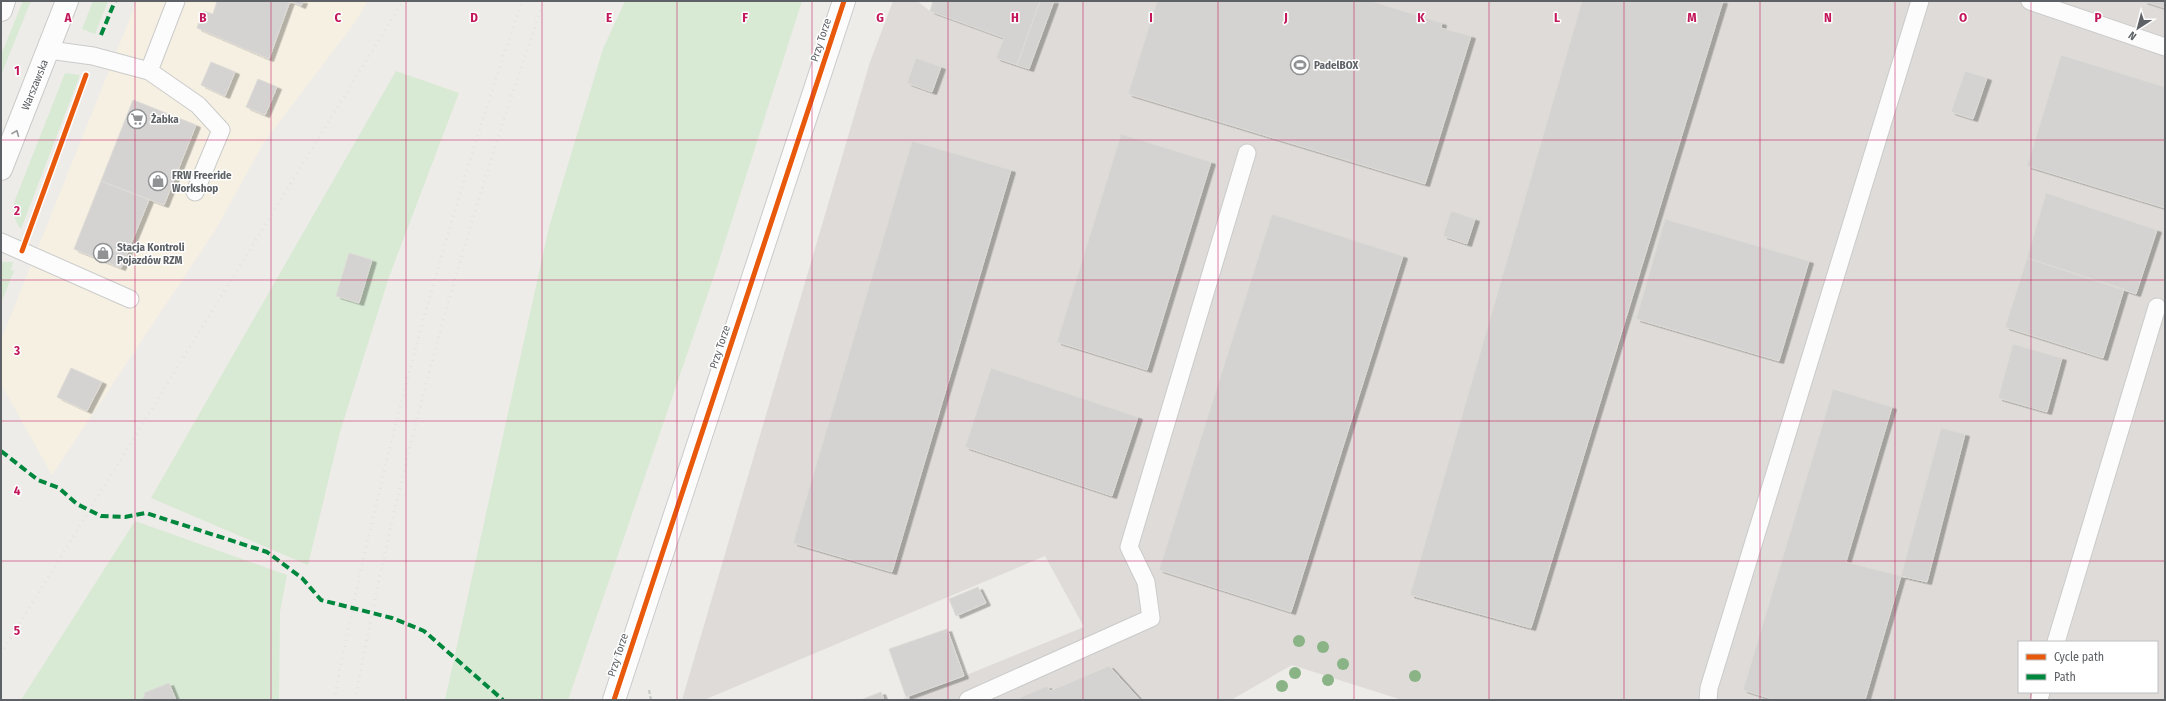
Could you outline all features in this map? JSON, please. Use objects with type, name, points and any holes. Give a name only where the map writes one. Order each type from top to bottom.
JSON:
[{"type":"street","points":[[1,10],[4,1]]},
{"type":"street","name":"Warszawska","points":[[1,169],[67,1]]},
{"type":"street","name":"Przy Torze","points":[[614,700],[844,1]]},
{"type":"lane","points":[[149,71],[176,1]]},
{"type":"lane","points":[[1708,700],[1712,680],[1920,1]]},
{"type":"lane","points":[[2030,1],[2165,46]]},
{"type":"lane","points":[[49,50],[93,56],[149,71],[198,105],[221,130],[195,192]]},
{"type":"lane","points":[[968,700],[1151,618],[1146,582],[1129,547],[1247,153]]},
{"type":"lane","points":[[1,242],[130,299]]},
{"type":"lane","points":[[2056,641],[2157,307]]},
{"type":"shaded area","points":[[137,1],[367,1],[356,21],[264,142],[216,229],[52,475],[1,384],[1,340]]},
{"type":"shaded area","points":[[893,1],[917,1],[930,11],[933,1],[2165,1],[2165,700],[1402,700],[1292,665],[1231,700],[900,700],[964,676],[1084,627],[1045,556],[704,700],[682,700],[870,62]]},
{"type":"green space","points":[[23,1],[31,1],[1,75],[1,55]]},
{"type":"green space","points":[[93,1],[108,1],[95,34],[82,29]]},
{"type":"green space","points":[[625,1],[802,1],[715,273],[568,700],[445,700],[549,227],[603,49]]},
{"type":"green space","points":[[396,71],[459,93],[389,277],[340,432],[308,565],[151,498]]},
{"type":"green space","points":[[65,73],[80,75],[21,229],[16,222],[14,215],[15,200]]},
{"type":"green space","points":[[1,262],[13,262],[11,270],[14,271],[1,303]]},
{"type":"green space","points":[[135,521],[287,575],[280,612],[279,700],[21,700]]},
{"type":"building","points":[[217,1],[290,1],[269,59],[197,28],[203,11],[213,14]]},
{"type":"building","points":[[290,1],[303,1],[301,6]]},
{"type":"building","points":[[933,1],[1040,1],[1017,65],[996,58],[1004,38],[930,11]]},
{"type":"building","points":[[1040,1],[1054,1],[1029,69],[1017,65]]},
{"type":"building","name":"PadelBOX","points":[[1157,1],[1371,1],[1442,23],[1441,28],[1471,36],[1425,184],[1128,94]]},
{"type":"building","points":[[1582,1],[1723,1],[1531,628],[1410,595]]},
{"type":"building","points":[[2143,1],[2165,1],[2165,8]]},
{"type":"building","points":[[2061,55],[2165,87],[2165,208],[2027,166]]},
{"type":"building","points":[[916,58],[941,67],[932,92],[907,83]]},
{"type":"building","points":[[211,62],[235,72],[225,96],[201,85]]},
{"type":"building","points":[[1965,71],[1987,78],[1973,119],[1951,112]]},
{"type":"building","points":[[258,79],[277,87],[265,115],[246,107]]},
{"type":"building","points":[[133,100],[196,125],[164,205],[101,181]]},
{"type":"building","points":[[1121,134],[1211,162],[1147,370],[1057,342]]},
{"type":"building","points":[[912,141],[1011,170],[892,572],[793,543]]},
{"type":"building","points":[[101,181],[149,200],[121,268],[74,249]]},
{"type":"building","points":[[2046,193],[2157,230],[2136,294],[2027,258]]},
{"type":"building","points":[[1451,211],[1475,219],[1467,244],[1443,236]]},
{"type":"building","points":[[1272,214],[1403,256],[1291,612],[1159,570]]},
{"type":"building","points":[[1665,219],[1809,261],[1779,361],[1636,319]]},
{"type":"building","points":[[349,253],[372,260],[359,303],[336,296]]},
{"type":"building","points":[[2027,258],[2124,289],[2103,358],[2005,327]]},
{"type":"building","points":[[2013,344],[2062,358],[2047,412],[1998,398]]},
{"type":"building","points":[[71,368],[102,382],[87,411],[57,397]]},
{"type":"building","points":[[991,368],[1138,417],[1112,496],[965,447]]},
{"type":"building","points":[[1833,389],[1892,407],[1846,562],[1901,576],[1865,700],[1775,700],[1743,690]]},
{"type":"building","points":[[1941,428],[1965,434],[1927,582],[1901,576]]},
{"type":"building","points":[[978,587],[986,603],[956,616],[949,599]]},
{"type":"building","points":[[947,629],[964,676],[906,697],[889,649]]},
{"type":"building","points":[[1109,666],[1140,700],[1020,700],[1019,698],[1047,686],[1050,691]]},
{"type":"building","points":[[169,683],[176,700],[141,700],[145,696],[144,693]]},
{"type":"building","points":[[881,692],[884,700],[863,700],[863,699]]},
{"type":"railway","points":[[1,654],[403,1]]},
{"type":"railway","points":[[334,700],[372,523],[416,347],[466,173],[522,1]]},
{"type":"railway","points":[[355,700],[372,611],[392,523],[436,347],[487,173],[544,1]]},
{"type":"marked path","points":[[101,35],[115,1]]},
{"type":"marked path","points":[[1,451],[38,480],[59,488],[77,504],[101,516],[125,517],[146,513],[267,552],[302,578],[321,600],[392,618],[424,631],[503,700]]},
{"type":"cycle path","points":[[614,700],[844,1]]},
{"type":"cycle path","points":[[22,251],[86,75]]},
{"type":"place","name":"PadelBOX","points":[[1300,65]]},
{"type":"place","name":"Żabka","points":[[137,119]]},
{"type":"place","name":"FRW Freeride Workshop","points":[[158,181]]},
{"type":"place","name":"Stacja Kontroli Pojazdów RZM","points":[[103,253]]}]
